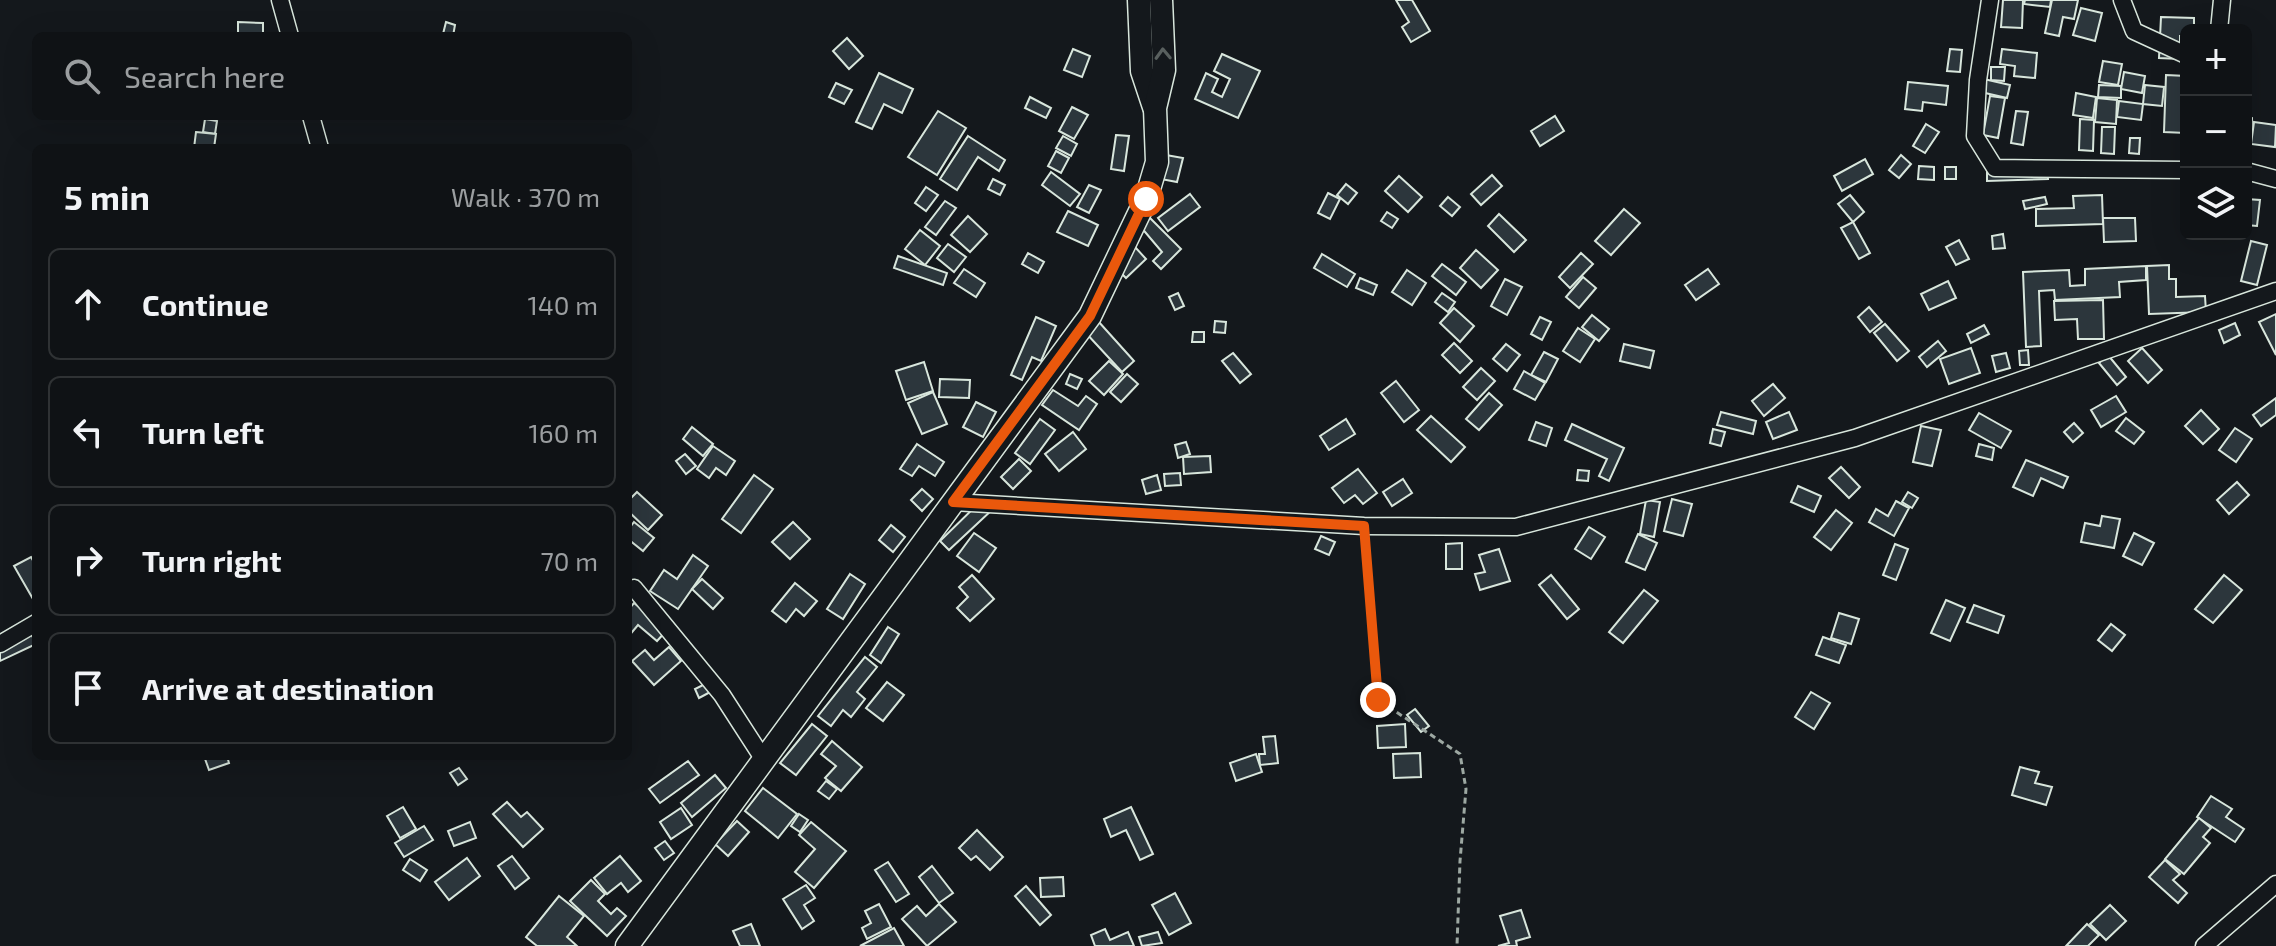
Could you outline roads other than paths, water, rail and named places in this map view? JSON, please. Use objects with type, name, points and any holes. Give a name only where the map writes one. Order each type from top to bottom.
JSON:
[{"type":"main road","points":[[1139,0],[1142,71],[1155,108]]},
{"type":"main road","points":[[627,946],[1090,316],[1146,199],[1157,162],[1155,108],[1164,70],[1161,0]]},
{"type":"street","points":[[280,0],[289,32]]},
{"type":"street","points":[[1990,0],[1978,80],[1975,136],[1995,168],[2180,170]]},
{"type":"street","points":[[2122,0],[2134,31],[2180,52]]},
{"type":"street","points":[[2220,24],[2222,0]]},
{"type":"street","points":[[312,120],[319,144]]},
{"type":"street","points":[[2252,173],[2276,179]]},
{"type":"street","points":[[953,502],[1364,526],[1516,527],[1855,438],[2276,291]]},
{"type":"street","points":[[634,588],[722,695],[764,760]]},
{"type":"street","points":[[0,644],[32,625]]},
{"type":"street","points":[[2204,946],[2276,884]]}]
